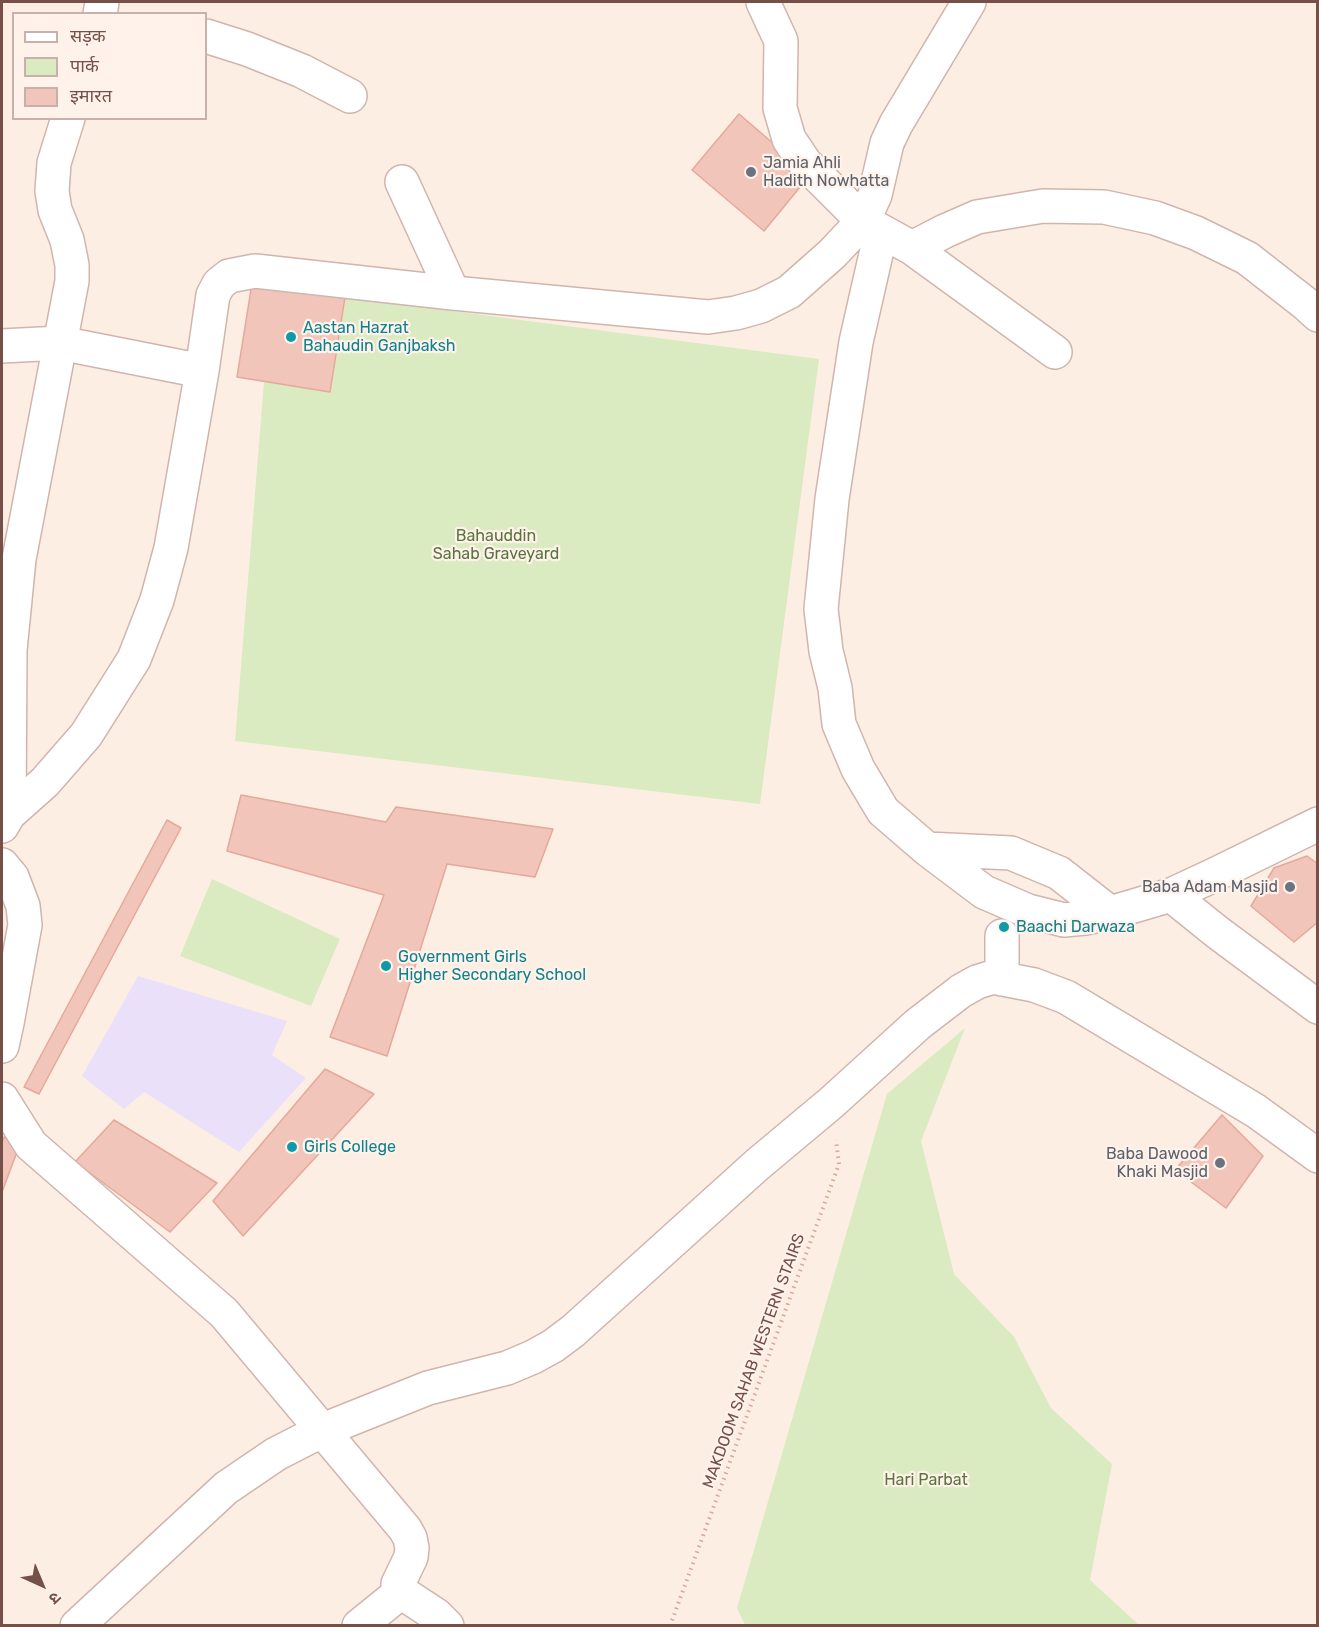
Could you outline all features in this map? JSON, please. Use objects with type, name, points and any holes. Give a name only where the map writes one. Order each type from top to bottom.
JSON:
[{"type":"street","points":[[763,2],[782,41],[780,108],[789,139],[805,163],[872,226],[912,248],[1055,352]]},
{"type":"street","points":[[969,2],[887,143],[875,195],[832,499],[821,609],[839,724],[858,768],[883,811],[927,849],[984,892],[1007,919],[1002,979]]},
{"type":"street","points":[[207,36],[247,49],[302,71],[350,96]]},
{"type":"street","points":[[5,821],[10,650],[19,559],[72,281],[72,265],[67,240],[55,210],[52,191],[54,163],[67,120]]},
{"type":"street","points":[[402,182],[453,293]]},
{"type":"street","points":[[912,248],[978,217],[1043,206],[1104,207],[1155,218],[1196,233],[1247,258],[1317,315]]},
{"type":"street","points":[[5,821],[45,782],[86,735],[134,659],[157,600],[171,548],[213,294],[219,284],[229,276],[255,271],[453,293],[708,317],[736,314],[761,306],[789,292],[832,254],[872,226]]},
{"type":"street","points":[[2,346],[60,343],[202,371]]},
{"type":"street","points":[[1007,919],[1028,911],[1064,920],[1110,913],[1171,895],[1317,824]]},
{"type":"street","points":[[927,849],[1011,853],[1059,873],[1110,913]]},
{"type":"street","points":[[2,865],[12,877],[23,906],[25,925],[2,1046]]},
{"type":"street","points":[[1171,895],[1317,1007]]},
{"type":"street","points":[[77,1626],[226,1488],[276,1454],[323,1430],[428,1388],[507,1368],[554,1346],[918,1024],[961,991],[977,982],[993,977],[1034,985],[1066,997],[1256,1111],[1317,1156]]},
{"type":"street","points":[[2,1099],[31,1145],[224,1312],[405,1529],[410,1538],[411,1557],[398,1584],[401,1592],[436,1615],[447,1626]]},
{"type":"street","points":[[359,1626],[401,1592]]},
{"type":"path","name":"MAKDOOM SAHAB WESTERN STAIRS","points":[[670,1626],[839,1164],[831,1102]]},
{"type":"shaded area","points":[[138,976],[287,1021],[272,1055],[306,1078],[239,1152],[144,1092],[124,1109],[82,1076]]},
{"type":"green space","name":"Bahauddin Sahab Graveyard","points":[[345,297],[819,359],[760,804],[235,741],[264,382],[330,392]]},
{"type":"green space","points":[[212,879],[340,939],[311,1006],[180,956]]},
{"type":"green space","name":"Hari Parbat","points":[[965,1028],[921,1141],[954,1274],[1014,1337],[1051,1408],[1112,1464],[1090,1580],[1139,1625],[745,1625],[737,1608],[887,1094]]},
{"type":"building","name":"Jamia Ahli Hadith Nowhatta","points":[[739,114],[810,175],[764,231],[692,170]]},
{"type":"building","name":"Aastan Hazrat Bahaudin Ganjbaksh","points":[[252,283],[345,297],[330,392],[237,377]]},
{"type":"building","name":"Government Girls Higher Secondary School","points":[[241,795],[386,822],[396,807],[553,829],[535,877],[447,864],[387,1056],[330,1037],[384,895],[227,851]]},
{"type":"building","points":[[167,820],[181,828],[39,1094],[24,1087]]},
{"type":"building","name":"Baba Adam Masjid","points":[[1307,856],[1318,864],[1318,922],[1294,942],[1251,906],[1274,868]]},
{"type":"building","name":"Girls College","points":[[325,1069],[374,1094],[243,1236],[213,1201]]},
{"type":"building","name":"Baba Dawood Khaki Masjid","points":[[1222,1115],[1263,1156],[1226,1208],[1175,1170]]},
{"type":"building","points":[[114,1120],[217,1183],[170,1232],[75,1162]]},
{"type":"building","points":[[4,1137],[20,1144],[2,1192],[2,1143]]},
{"type":"place","name":"Jamia Ahli Hadith Nowhatta","points":[[751,172]]},
{"type":"place","name":"Aastan Hazrat Bahaudin Ganjbaksh","points":[[291,337]]},
{"type":"place","name":"Baba Adam Masjid","points":[[1290,887]]},
{"type":"place","name":"Baachi Darwaza","points":[[1004,927]]},
{"type":"place","name":"Government Girls Higher Secondary School","points":[[386,966]]},
{"type":"place","name":"Girls College","points":[[292,1147]]},
{"type":"place","name":"Baba Dawood Khaki Masjid","points":[[1220,1163]]}]
